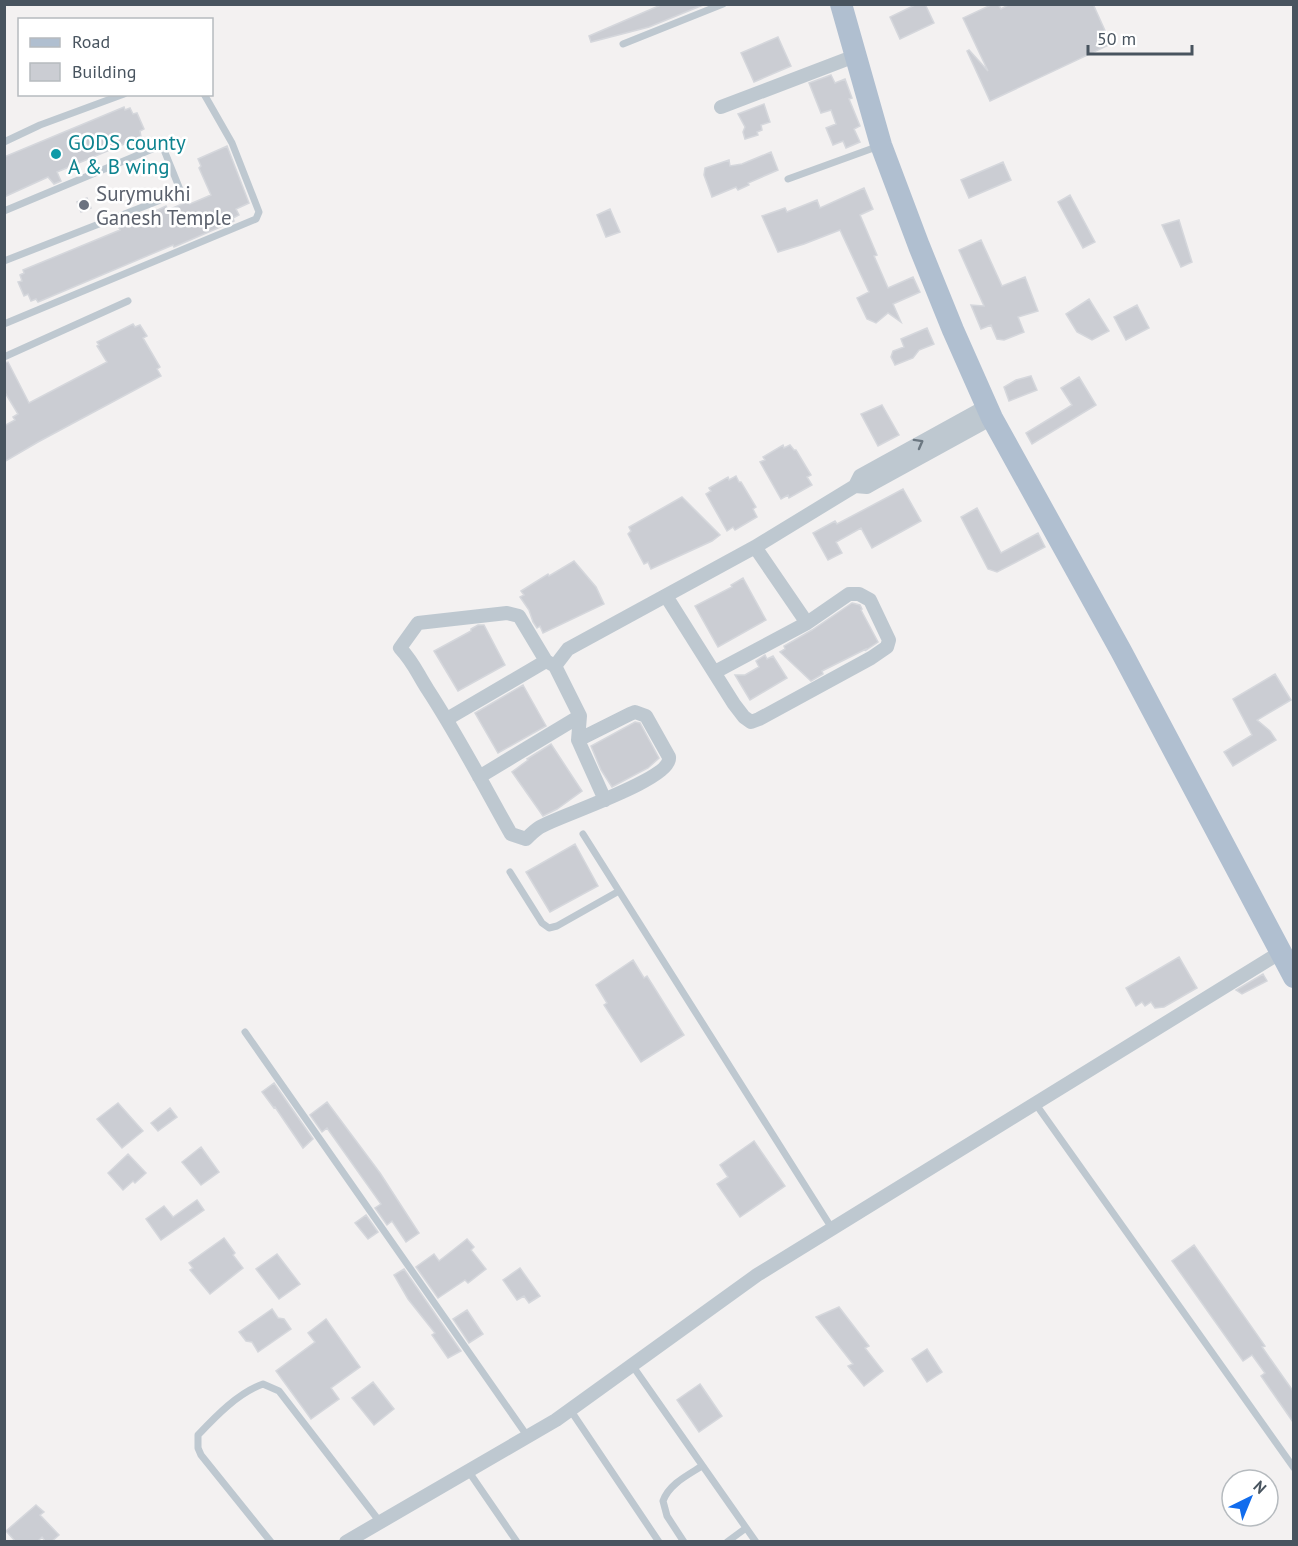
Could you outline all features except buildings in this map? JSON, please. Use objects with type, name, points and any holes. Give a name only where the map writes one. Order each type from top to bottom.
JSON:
[{"type":"main road","points":[[841,4],[881,146],[923,256],[989,412],[1121,651],[1293,977]]},
{"type":"street","points":[[722,107],[855,56]]},
{"type":"street","points":[[447,719],[550,663],[568,649],[755,547],[855,486],[860,476],[989,412]]},
{"type":"street","points":[[755,547],[807,623]]},
{"type":"street","points":[[666,596],[744,717],[751,722],[872,658],[887,647],[889,640],[870,600],[859,594],[849,594],[807,623],[715,672]]},
{"type":"street","points":[[578,740],[630,714],[641,713],[646,716],[670,762],[667,767],[605,800],[542,825],[526,839],[511,834],[413,662],[400,648],[418,623],[512,614],[519,616],[550,663],[580,716],[578,740],[605,800]]},
{"type":"street","points":[[479,777],[580,716]]},
{"type":"street","points":[[346,1542],[571,1411],[757,1275],[1281,951]]},
{"type":"lane","points":[[623,44],[723,4]]},
{"type":"lane","points":[[4,142],[40,124],[118,96]]},
{"type":"lane","points":[[4,324],[256,219],[259,212],[232,143],[205,96]]},
{"type":"lane","points":[[4,211],[162,145],[182,192],[4,261]]},
{"type":"lane","points":[[788,179],[881,146]]},
{"type":"lane","points":[[4,357],[128,301]]},
{"type":"lane","points":[[583,834],[833,1230]]},
{"type":"lane","points":[[510,872],[542,923],[549,928],[557,927],[619,891]]},
{"type":"lane","points":[[246,1032],[528,1437]]},
{"type":"lane","points":[[1035,1103],[1293,1468]]},
{"type":"lane","points":[[632,1365],[756,1542]]},
{"type":"lane","points":[[271,1542],[201,1455],[198,1448],[198,1435],[209,1423],[250,1389],[263,1384],[279,1392],[380,1522]]},
{"type":"lane","points":[[571,1411],[659,1542]]},
{"type":"lane","points":[[684,1542],[667,1516],[663,1501],[675,1484],[702,1466]]},
{"type":"lane","points":[[469,1472],[517,1542]]},
{"type":"lane","points":[[727,1542],[746,1528]]},
{"type":"place","name":"GODS county A & B wing","points":[[56,154]]},
{"type":"place","name":"Surymukhi Ganesh Temple","points":[[84,205]]}]
